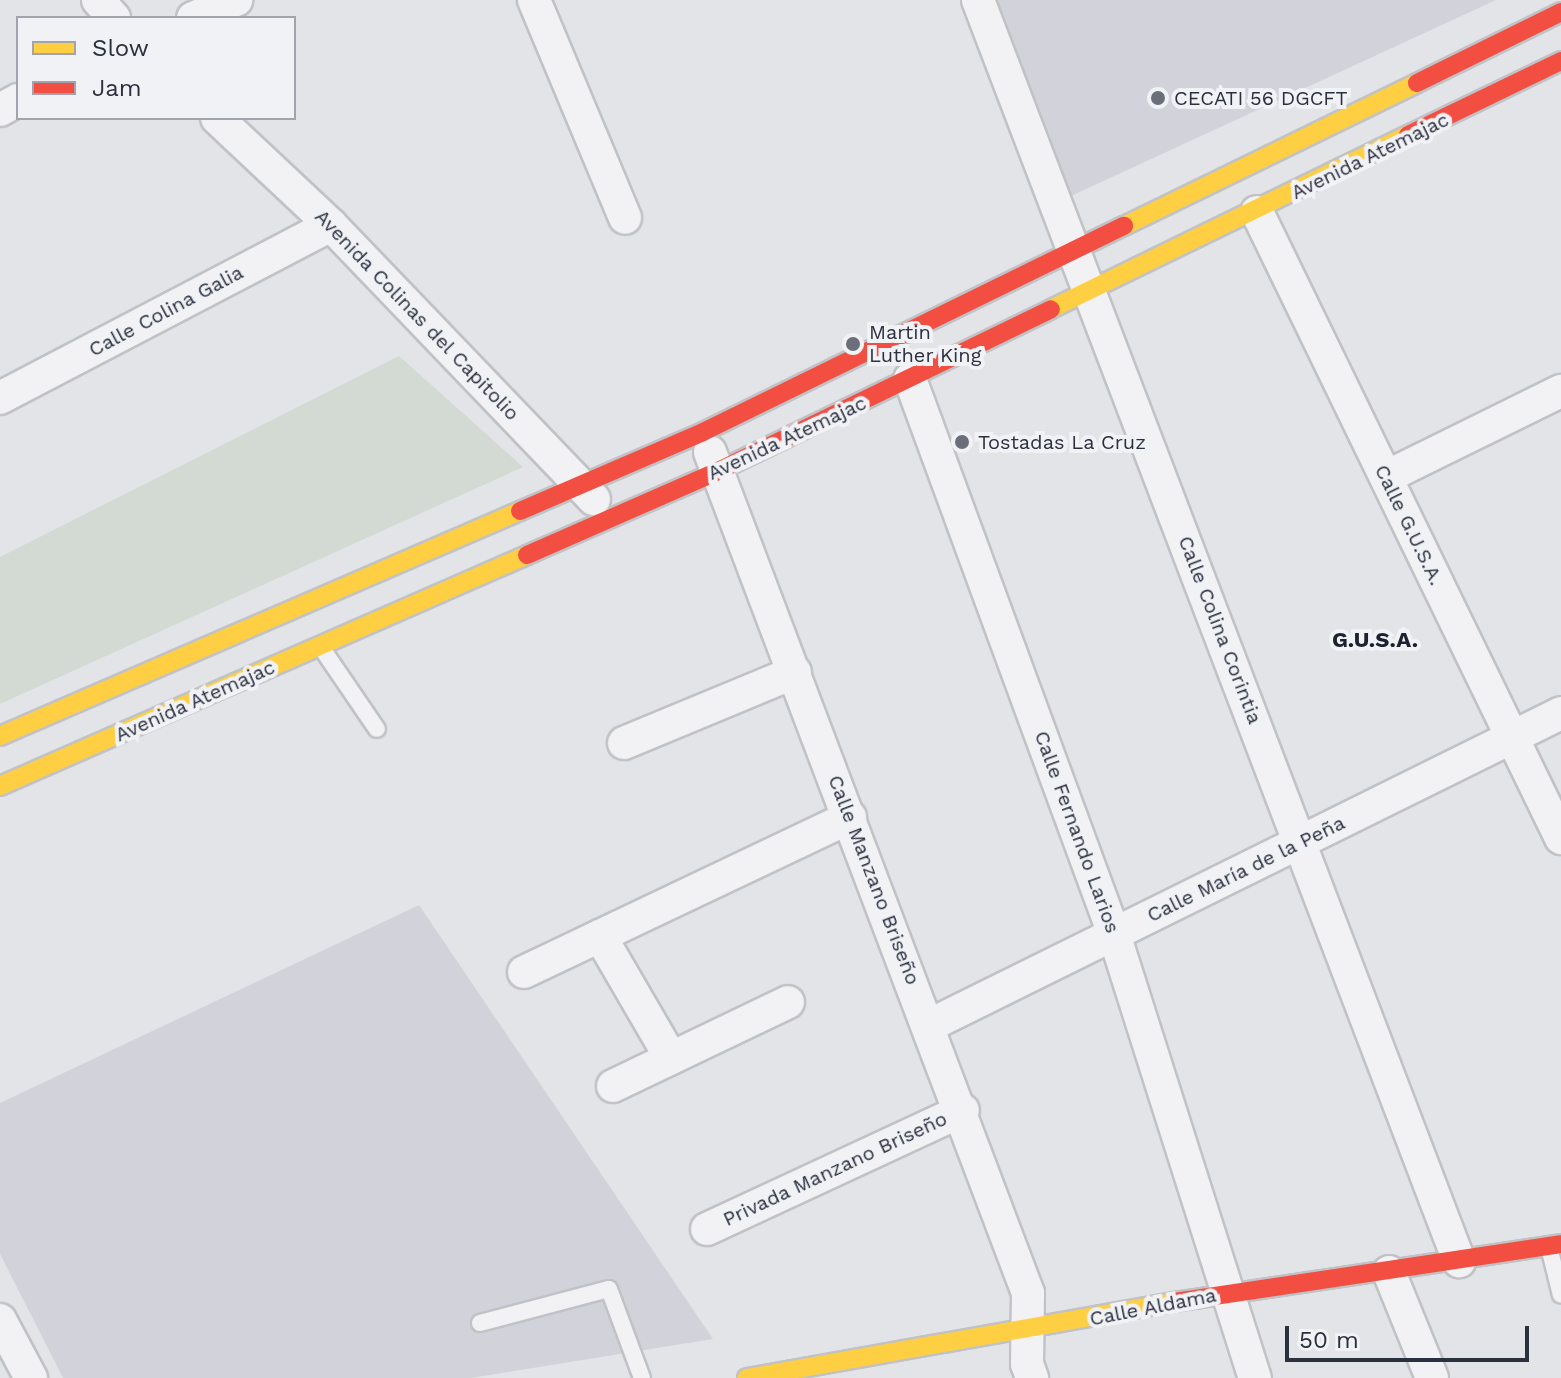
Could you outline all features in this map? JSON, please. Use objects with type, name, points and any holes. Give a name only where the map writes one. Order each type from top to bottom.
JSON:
[{"type":"main road","name":"Avenida Atemajac","points":[[0,736],[579,483],[703,432],[1561,12]]},
{"type":"main road","name":"Avenida Atemajac","points":[[0,786],[718,471],[1257,212],[1561,61]]},
{"type":"main road","name":"Calle Aldama","points":[[750,1378],[1027,1332],[1224,1293],[1389,1272],[1555,1244]]},
{"type":"street","points":[[98,0],[112,16]]},
{"type":"street","points":[[198,16],[236,0]]},
{"type":"street","points":[[534,0],[625,218]]},
{"type":"street","name":"Calle Colina Corintia","points":[[978,0],[1077,249],[1459,1261]]},
{"type":"street","name":"Avenida Colinas del Capitolio","points":[[219,120],[331,225],[612,518]]},
{"type":"street","name":"Calle G.U.S.A.","points":[[1257,212],[1561,838]]},
{"type":"street","name":"Calle Colina Galia","points":[[0,398],[331,225]]},
{"type":"street","name":"Calle Fernando Larios","points":[[910,379],[1114,934],[1224,1293],[1255,1378]]},
{"type":"street","points":[[1386,477],[1561,391]]},
{"type":"street","name":"Calle Manzano Briseño","points":[[703,432],[963,1110],[1028,1293],[1027,1332],[1032,1378]]},
{"type":"street","points":[[624,743],[795,672]]},
{"type":"street","name":"Calle María de la Peña","points":[[930,1025],[1561,713]]},
{"type":"street","points":[[524,972],[850,817]]},
{"type":"street","points":[[600,936],[671,1058]]},
{"type":"street","points":[[613,1086],[788,1002]]},
{"type":"street","name":"Privada Manzano Briseño","points":[[707,1229],[963,1110]]},
{"type":"street","points":[[1389,1272],[1432,1378]]},
{"type":"street","points":[[0,1320],[31,1378]]},
{"type":"lane","points":[[320,646],[377,729]]},
{"type":"lane","points":[[1555,1244],[1561,1295]]},
{"type":"lane","points":[[480,1323],[609,1289],[642,1378]]},
{"type":"shaded area","name":"CECATI 56 DGCFT","points":[[995,0],[1496,0],[1071,196]]},
{"type":"shaded area","points":[[399,356],[523,467],[0,704],[0,557]]},
{"type":"shaded area","points":[[419,905],[713,1339],[471,1378],[63,1378],[0,1254],[0,1103]]},
{"type":"traffic: slow","points":[[1124,226],[1417,83]]},
{"type":"traffic: slow","points":[[1051,309],[1408,135]]},
{"type":"traffic: slow","points":[[0,736],[520,511]]},
{"type":"traffic: slow","points":[[0,786],[527,555]]},
{"type":"traffic: slow","points":[[747,1378],[1174,1302]]},
{"type":"traffic: jam","points":[[1417,83],[1561,12]]},
{"type":"traffic: jam","points":[[1408,135],[1561,61]]},
{"type":"traffic: jam","points":[[520,511],[703,432],[1124,226]]},
{"type":"traffic: jam","points":[[527,555],[718,471],[1051,309]]},
{"type":"traffic: jam","points":[[1174,1302],[1561,1244]]},
{"type":"place","name":"CECATI 56 DGCFT","points":[[1158,98]]},
{"type":"place","name":"Martin Luther King","points":[[853,344]]},
{"type":"place","name":"Tostadas La Cruz","points":[[962,442]]},
{"type":"district","name":"G.U.S.A.","points":[[1375,640]]}]
